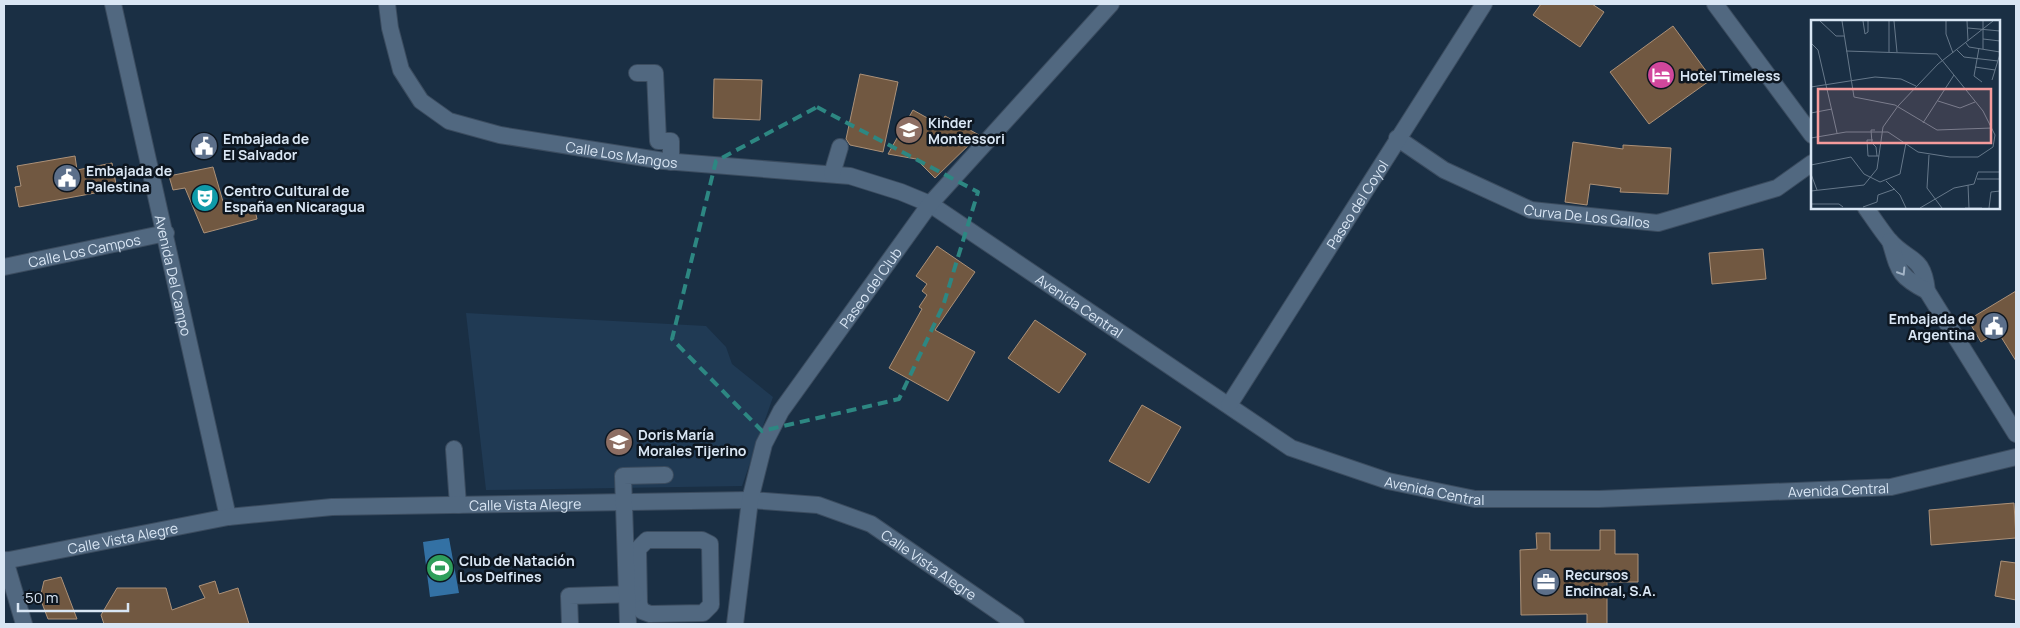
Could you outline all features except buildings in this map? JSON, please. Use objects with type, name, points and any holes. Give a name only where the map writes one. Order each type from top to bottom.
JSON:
[{"type":"street","name":"Avenida Del Campo","points":[[113,4],[166,233],[228,518]]},
{"type":"street","name":"Calle Los Mangos","points":[[388,4],[390,28],[401,70],[421,101],[449,121],[500,135],[671,162],[832,174],[870,182],[930,204]]},
{"type":"street","name":"Paseo del Club","points":[[735,624],[750,500],[764,444],[781,411],[930,204],[1111,4]]},
{"type":"street","name":"Paseo del Coyol","points":[[1229,405],[1397,138],[1484,4]]},
{"type":"street","points":[[1715,4],[1811,134]]},
{"type":"street","points":[[638,73],[655,73],[658,142],[671,142],[671,162]]},
{"type":"street","name":"Curva De Los Gallos","points":[[1397,138],[1444,170],[1530,210],[1658,223],[1777,188],[1811,165]]},
{"type":"street","points":[[832,174],[840,147]]},
{"type":"street","name":"Avenida Central","points":[[930,204],[1291,448],[1388,480],[1475,500],[1599,499],[1891,487],[2016,457]]},
{"type":"street","points":[[1867,209],[1890,241],[1919,262],[1925,274],[1927,291],[2016,434]]},
{"type":"street","name":"Calle Los Campos","points":[[4,267],[166,233]]},
{"type":"street","points":[[454,449],[458,505]]},
{"type":"street","points":[[628,624],[633,594],[638,549],[647,540],[702,540],[710,544],[711,605],[703,613],[650,614],[642,611],[633,594],[623,502],[623,476],[665,475]]},
{"type":"street","name":"Calle Vista Alegre","points":[[4,561],[228,518],[332,506],[750,500],[818,505],[871,524],[1016,624]]},
{"type":"street","points":[[4,561],[24,624]]},
{"type":"street","points":[[570,624],[569,596],[633,594]]},
{"type":"highlighted area","points":[[817,107],[978,192],[943,306],[899,399],[762,431],[672,339],[716,161]]},
{"type":"shaded area","name":"Doris María Morales Tijerino","points":[[466,313],[706,326],[726,347],[732,364],[773,397],[742,486],[486,490]]},
{"type":"water","name":"Club de Natación Los Delfines","points":[[449,538],[459,593],[430,597],[423,542]]},
{"type":"place","name":"Hotel Timeless","points":[[1661,75]]},
{"type":"place","name":"Kinder Montessori","points":[[909,130]]},
{"type":"place","name":"Embajada de El Salvador","points":[[204,146]]},
{"type":"place","name":"Embajada de Palestina","points":[[67,178]]},
{"type":"place","name":"Centro Cultural de España en Nicaragua","points":[[205,198]]},
{"type":"place","name":"Embajada de Argentina","points":[[1994,326]]},
{"type":"place","name":"Doris María Morales Tijerino","points":[[619,442]]},
{"type":"place","name":"Club de Natación Los Delfines","points":[[440,568]]},
{"type":"place","name":"Recursos Encincal, S.A.","points":[[1546,582]]}]
